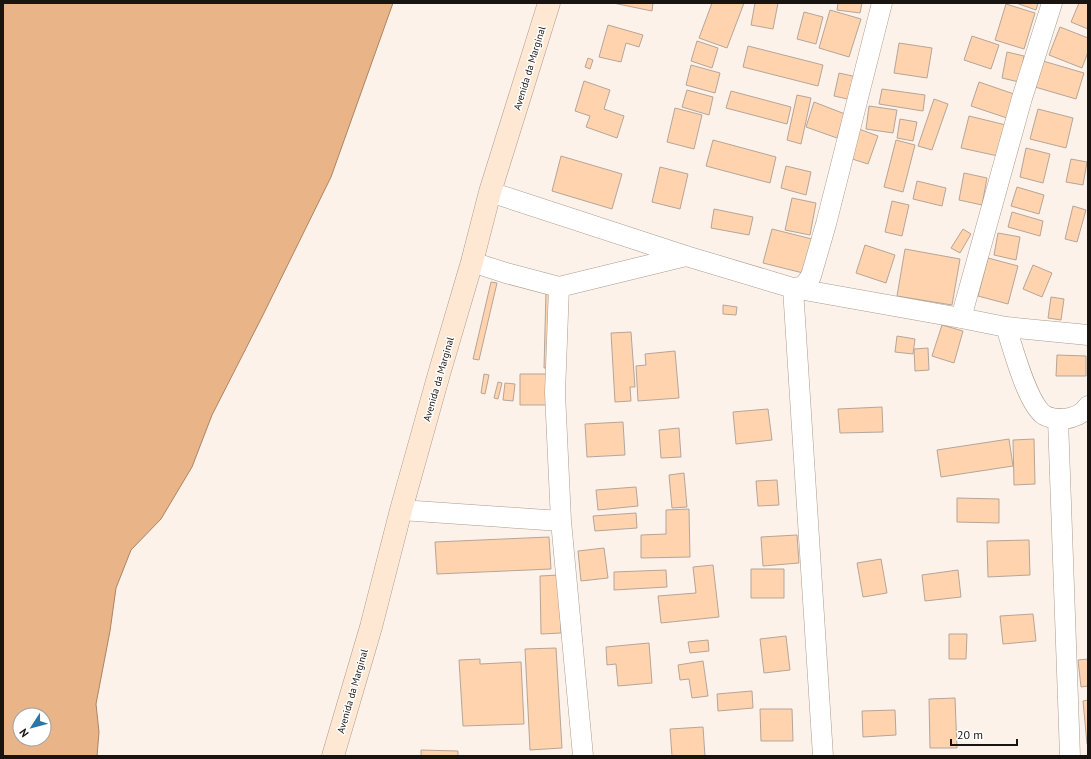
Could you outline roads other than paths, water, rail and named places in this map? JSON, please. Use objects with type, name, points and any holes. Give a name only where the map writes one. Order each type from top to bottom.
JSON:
[{"type":"street","name":"Avenida da Marginal","points":[[333,756],[371,627],[401,510],[472,262],[490,192],[549,3]]},
{"type":"street","points":[[793,288],[804,286],[811,276],[828,216],[882,3]]},
{"type":"street","points":[[961,318],[1022,98],[1052,3]]},
{"type":"street","points":[[490,192],[686,256],[793,288],[1006,327],[1088,335]]},
{"type":"street","points":[[472,262],[559,287],[686,256]]},
{"type":"street","points":[[559,287],[555,393],[560,521],[583,756]]},
{"type":"street","points":[[793,288],[823,756]]},
{"type":"street","points":[[1006,327],[1032,402],[1044,415],[1058,420],[1073,418],[1088,406]]},
{"type":"street","points":[[1058,420],[1070,756]]},
{"type":"street","points":[[401,510],[560,521]]}]
